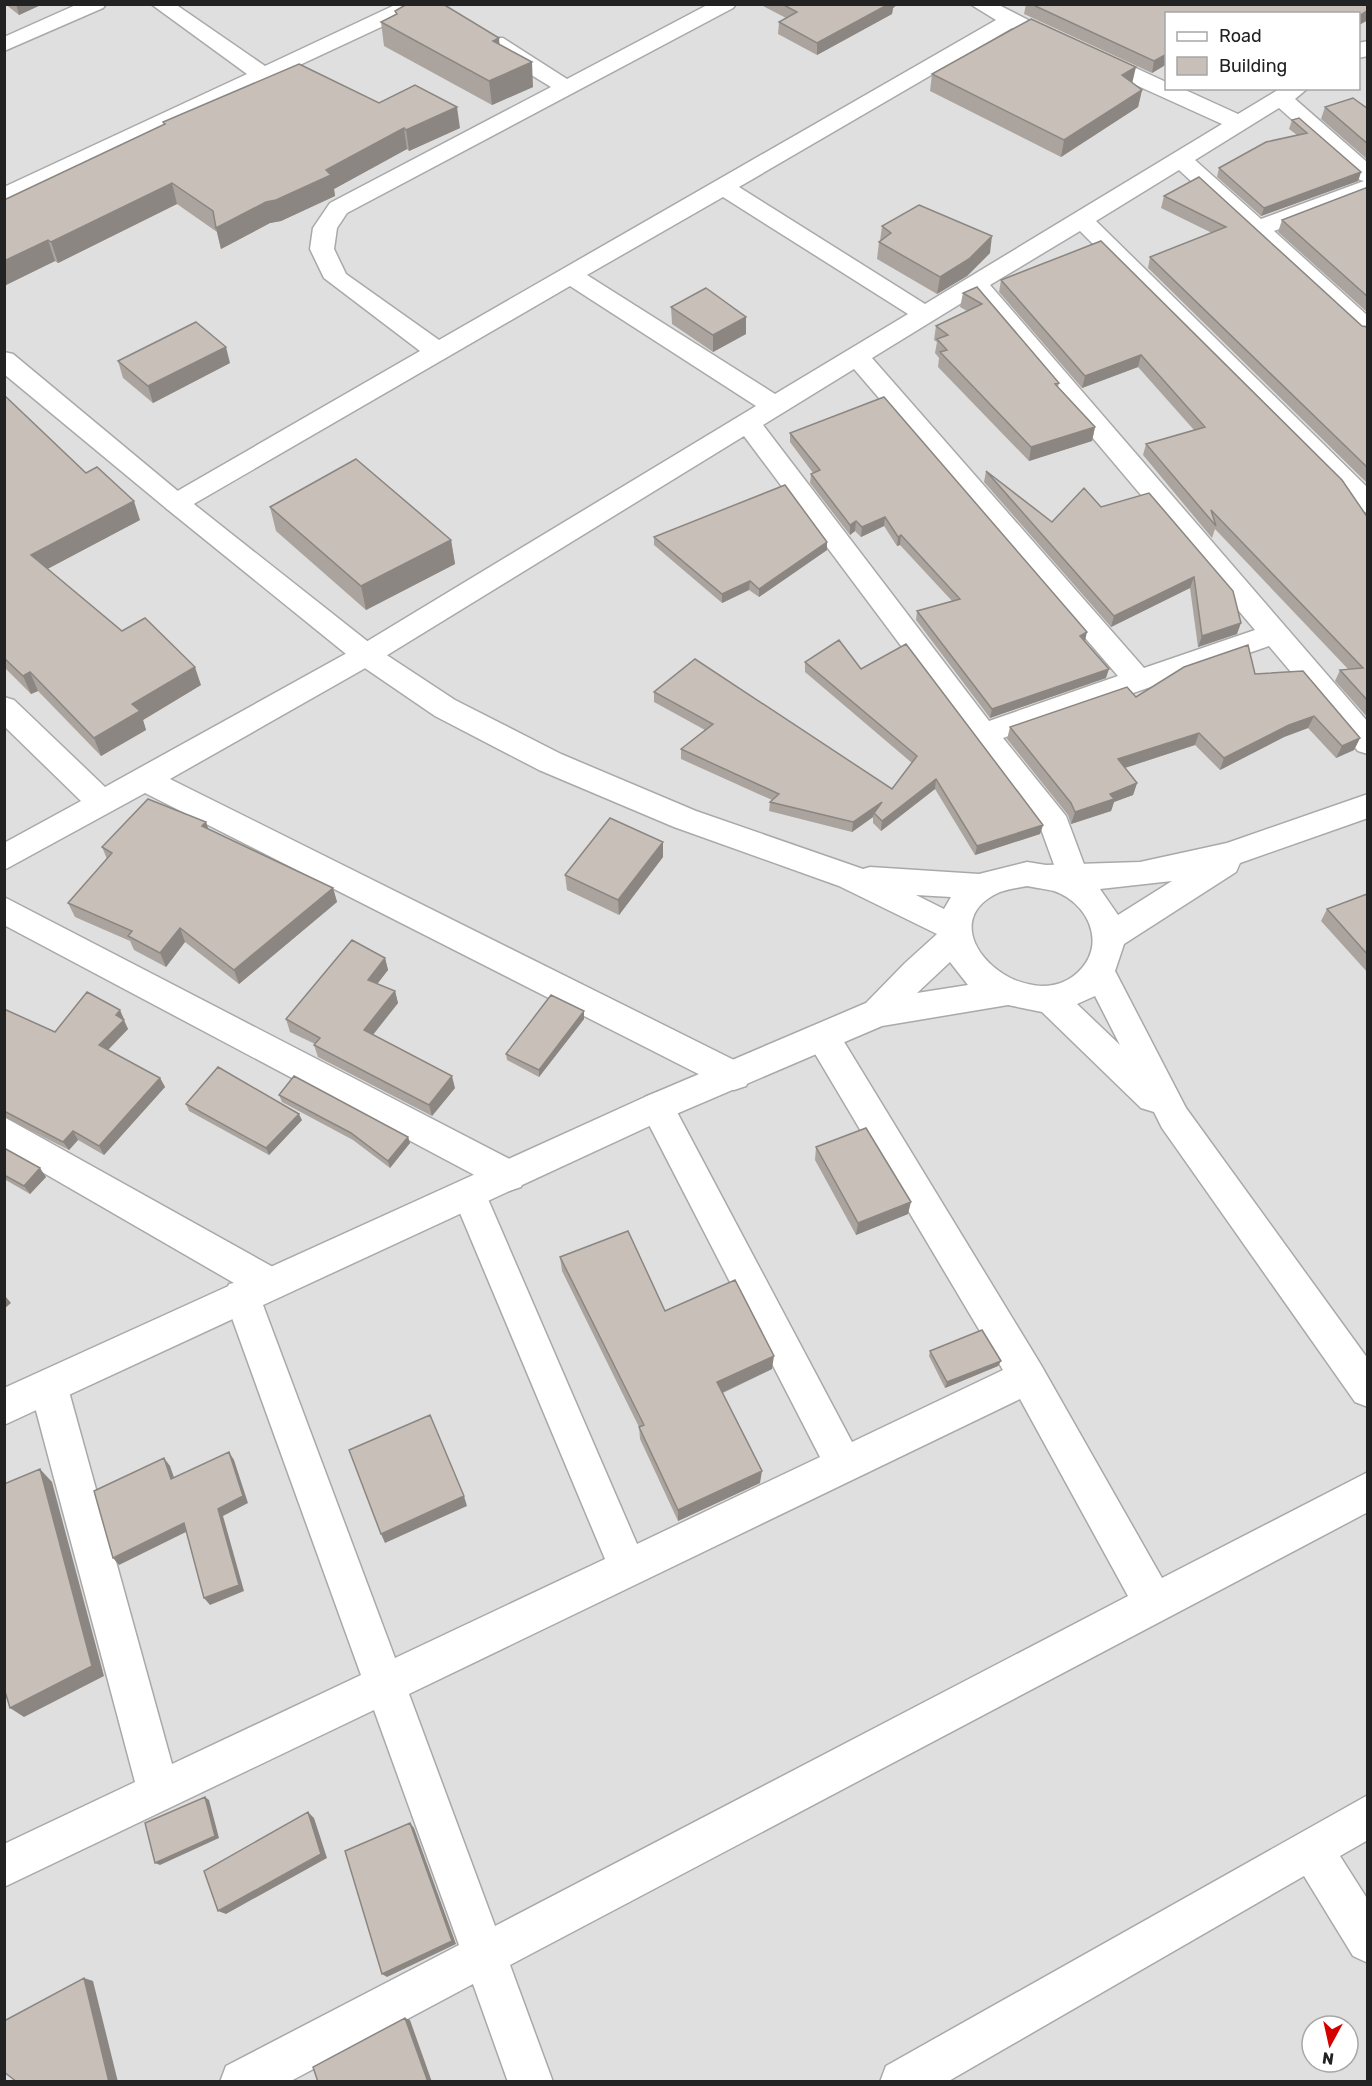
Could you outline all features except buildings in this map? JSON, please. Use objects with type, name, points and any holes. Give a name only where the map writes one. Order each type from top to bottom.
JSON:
[{"type":"street","points":[[4,45],[96,4]]},
{"type":"street","points":[[161,4],[263,75]]},
{"type":"street","points":[[4,196],[415,4]]},
{"type":"street","points":[[437,351],[336,278],[322,249],[325,228],[339,208],[726,4]]},
{"type":"street","points":[[980,4],[1044,34]]},
{"type":"street","points":[[176,503],[1011,20]]},
{"type":"street","points":[[482,34],[567,88]]},
{"type":"street","points":[[1076,49],[1165,89]]},
{"type":"street","points":[[1166,90],[1239,123]]},
{"type":"street","points":[[4,858],[366,655],[1289,93],[1368,175]]},
{"type":"street","points":[[1181,159],[1257,229],[1362,318]]},
{"type":"street","points":[[722,186],[926,315]]},
{"type":"street","points":[[1257,229],[1368,187]]},
{"type":"street","points":[[1082,220],[1368,504]]},
{"type":"street","points":[[570,275],[775,406]]},
{"type":"street","points":[[976,284],[1368,744]]},
{"type":"street","points":[[857,356],[1138,681]]},
{"type":"street","points":[[4,360],[176,503],[366,655],[445,708],[550,762],[685,819],[850,878],[955,933]]},
{"type":"street","points":[[748,423],[983,734],[1055,824],[1072,875]]},
{"type":"street","points":[[983,734],[1274,634]]},
{"type":"street","points":[[4,708],[102,803]]},
{"type":"street","points":[[145,780],[734,1076]]},
{"type":"street","points":[[1006,992],[978,976],[963,958],[955,933],[959,909],[970,893],[980,887],[1005,876],[1027,874],[1140,874],[1244,850],[1368,806]]},
{"type":"street","points":[[1110,938],[1244,850]]},
{"type":"street","points":[[159,1793],[20,1396],[657,1107],[878,1013],[1006,992],[1050,999],[1086,985],[1100,972],[1107,958],[1110,938],[1100,911],[1086,896],[1069,884],[1048,877],[1027,874]]},
{"type":"street","points":[[850,878],[980,887]]},
{"type":"street","points":[[4,909],[509,1176]]},
{"type":"street","points":[[878,1013],[955,933]]},
{"type":"street","points":[[1100,972],[1174,1118],[1368,1390]]},
{"type":"street","points":[[1050,999],[1174,1118]]},
{"type":"street","points":[[823,1037],[1028,1377],[1154,1603]]},
{"type":"street","points":[[657,1107],[844,1465]]},
{"type":"street","points":[[4,1132],[256,1290],[384,1685],[531,2082]]},
{"type":"street","points":[[469,1194],[628,1568]]},
{"type":"street","points":[[4,1866],[1028,1377]]},
{"type":"street","points":[[242,2082],[1368,1491]]},
{"type":"street","points":[[903,2082],[1368,1816]]},
{"type":"street","points":[[1311,1849],[1368,1941]]},
{"type":"shaded area","points":[[5,5],[1367,5],[1367,2081],[5,2081]]}]
